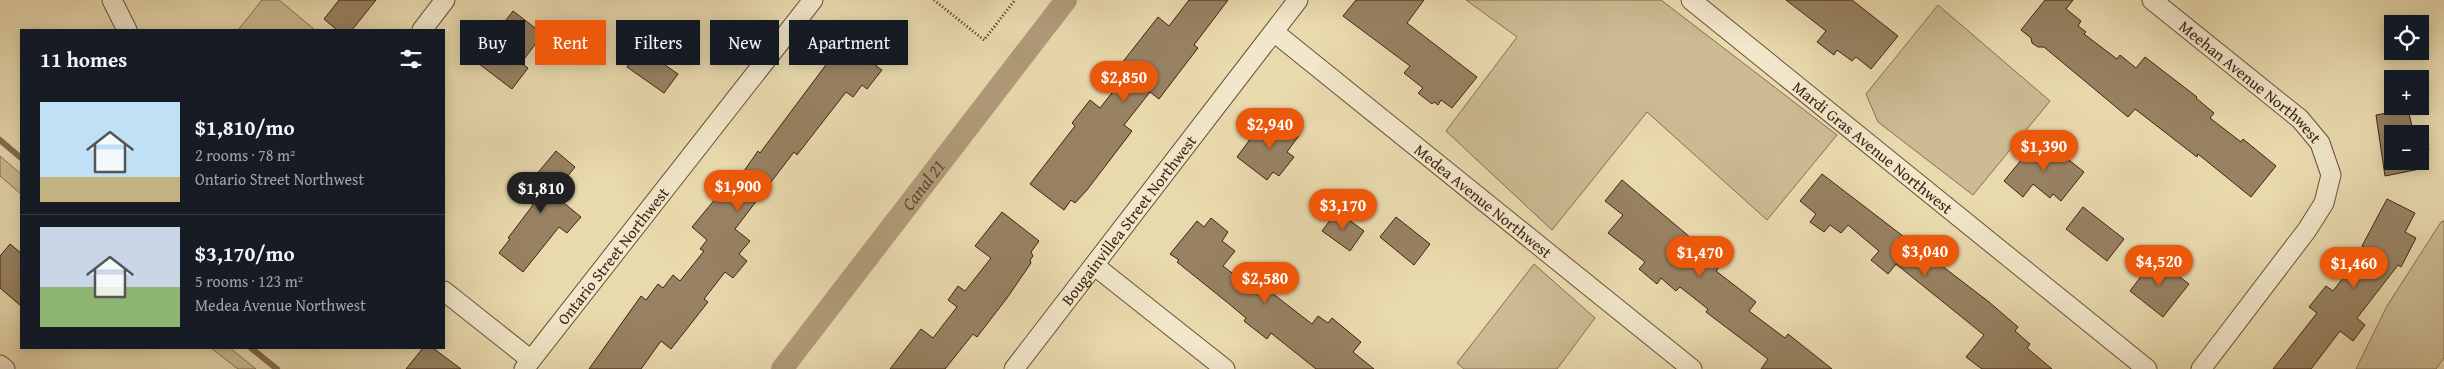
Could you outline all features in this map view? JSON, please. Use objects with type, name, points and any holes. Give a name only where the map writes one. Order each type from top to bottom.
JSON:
[{"type":"street","points":[[112,0],[126,29]]},
{"type":"street","points":[[423,29],[445,0]]},
{"type":"street","name":"Ontario Street Northwest","points":[[527,365],[813,0]]},
{"type":"street","name":"Bougainvillea Street Northwest","points":[[1014,369],[1298,0]]},
{"type":"street","name":"Mardi Gras Avenue Northwest","points":[[1692,0],[2148,369]]},
{"type":"street","name":"Meehan Avenue Northwest","points":[[2152,0],[2300,119],[2320,143],[2331,175],[2324,203],[2307,230],[2201,369]]},
{"type":"street","name":"Medea Avenue Northwest","points":[[1274,32],[1692,369]]},
{"type":"street","points":[[1095,266],[1224,369]]},
{"type":"street","points":[[445,292],[527,365]]},
{"type":"street","points":[[0,365],[5,369]]},
{"type":"path","points":[[934,0],[984,40],[1015,0]]},
{"type":"shaded area","points":[[262,0],[279,0],[314,29],[239,29]]},
{"type":"shaded area","points":[[1466,0],[1661,0],[1837,135],[1767,220],[1647,112],[1552,230],[1446,131],[1517,37]]},
{"type":"shaded area","points":[[1938,5],[2050,101],[1973,195],[1878,122],[1866,94]]},
{"type":"shaded area","points":[[0,156],[20,173],[20,193],[0,176]]},
{"type":"shaded area","points":[[2444,221],[2444,358],[2436,369],[2356,369],[2387,306],[2441,222]]},
{"type":"shaded area","points":[[1534,264],[1595,318],[1557,369],[1464,369],[1457,363]]},
{"type":"shaded area","points":[[212,349],[231,349],[256,369],[238,369]]},
{"type":"building","points":[[339,0],[376,0],[353,29],[336,29],[324,19]]},
{"type":"building","points":[[1189,0],[1228,0],[1194,45],[1198,48],[1159,99],[1150,92],[1124,125],[1132,131],[1087,190],[1075,203],[1071,200],[1064,210],[1030,184],[1075,126],[1072,123],[1090,100],[1100,108],[1127,74],[1118,68],[1158,17],[1169,26]]},
{"type":"building","points":[[1356,0],[1424,0],[1407,23],[1477,77],[1452,108],[1441,100],[1438,105],[1434,102],[1432,104],[1418,93],[1423,88],[1404,73],[1410,66],[1343,16]]},
{"type":"building","points":[[1786,0],[1852,0],[1898,36],[1871,69],[1856,57],[1852,61],[1837,50],[1834,55],[1817,42],[1826,31]]},
{"type":"building","points":[[2045,0],[2073,0],[2066,9],[2081,21],[2078,26],[2086,32],[2084,34],[2117,59],[2120,55],[2136,68],[2145,57],[2197,97],[2214,113],[2210,118],[2241,142],[2243,139],[2276,166],[2251,197],[2198,154],[2197,157],[2135,109],[2128,117],[2044,47],[2038,47],[2032,43],[2031,38],[2021,30]]},
{"type":"building","points":[[513,11],[525,20],[506,20]]},
{"type":"building","points":[[525,20],[535,28],[535,45],[525,58]]},
{"type":"building","points":[[480,65],[524,65],[528,68],[512,89]]},
{"type":"building","points":[[628,65],[665,65],[678,74],[664,93],[627,67]]},
{"type":"building","points":[[826,65],[877,65],[882,70],[867,89],[862,85],[853,97],[846,92],[797,155],[794,152],[735,229],[750,241],[739,254],[747,261],[733,278],[725,272],[704,299],[708,302],[671,349],[661,341],[641,369],[589,369],[641,296],[646,300],[658,284],[663,288],[673,275],[680,281],[704,251],[700,249],[707,240],[692,227],[735,175],[739,178],[758,151],[760,153]]},
{"type":"building","points":[[2384,114],[2409,115],[2412,125],[2384,125],[2384,169],[2376,115]]},
{"type":"building","points":[[1278,117],[1300,134],[1287,152],[1294,157],[1279,176],[1273,172],[1267,180],[1237,157],[1254,134],[1261,139]]},
{"type":"building","points":[[2040,137],[2084,172],[2061,201],[2053,194],[2050,198],[2033,184],[2023,197],[2004,181]]},
{"type":"building","points":[[556,151],[575,167],[553,194],[581,217],[567,233],[559,227],[523,272],[499,253],[533,205],[520,194]]},
{"type":"building","points":[[2384,170],[2415,170],[2385,176]]},
{"type":"building","points":[[1822,174],[1989,302],[2018,327],[2015,331],[2030,344],[2027,348],[2052,369],[1982,369],[1966,357],[1984,335],[1896,264],[1888,274],[1871,260],[1879,251],[1848,225],[1841,233],[1830,225],[1824,232],[1810,222],[1816,214],[1800,201]]},
{"type":"building","points":[[1622,180],[1722,264],[1716,271],[1756,302],[1749,311],[1785,338],[1788,334],[1832,369],[1761,369],[1768,359],[1706,312],[1708,309],[1680,287],[1676,291],[1661,278],[1657,284],[1639,269],[1645,262],[1608,233],[1623,215],[1605,201]]},
{"type":"building","points":[[2387,199],[2415,213],[2405,232],[2416,238],[2401,267],[2398,265],[2357,318],[2365,325],[2353,341],[2340,331],[2311,369],[2273,369],[2317,313],[2309,307],[2326,286],[2333,291],[2366,248],[2362,246]]},
{"type":"building","points":[[2083,207],[2124,239],[2107,261],[2066,229]]},
{"type":"building","points":[[1337,211],[1364,231],[1350,251],[1322,231]]},
{"type":"building","points":[[1002,212],[1039,241],[1031,252],[1033,256],[1030,260],[1031,263],[1007,298],[977,337],[973,334],[945,369],[890,369],[921,329],[933,338],[957,307],[948,300],[958,286],[965,291],[991,258],[975,246]]},
{"type":"building","points":[[1396,217],[1430,244],[1414,265],[1380,237]]},
{"type":"building","points":[[1211,218],[1228,232],[1222,241],[1235,251],[1223,266],[1263,297],[1268,290],[1312,324],[1318,316],[1328,323],[1332,318],[1361,342],[1353,352],[1374,369],[1316,369],[1271,333],[1267,339],[1244,321],[1246,318],[1177,262],[1179,260],[1170,254],[1197,221],[1204,227]]},
{"type":"building","points":[[10,244],[20,252],[20,305],[0,288],[0,256]]},
{"type":"building","points":[[2155,258],[2189,284],[2163,317],[2130,291]]},
{"type":"building","points":[[422,349],[434,349],[461,369],[406,369]]},
{"type":"waterway","name":"Canal 21","points":[[782,369],[1066,0]]},
{"type":"waterway","points":[[0,140],[20,157]]},
{"type":"waterway","points":[[252,349],[277,369]]}]
